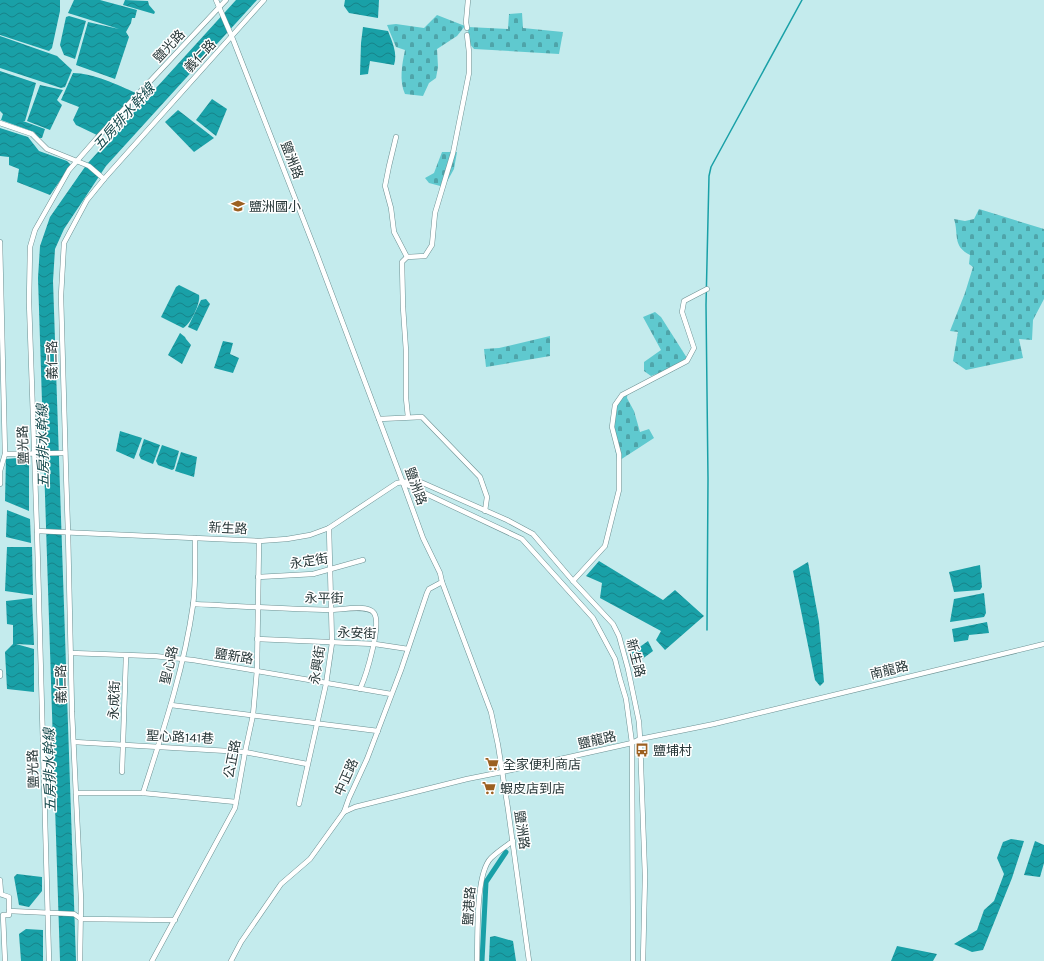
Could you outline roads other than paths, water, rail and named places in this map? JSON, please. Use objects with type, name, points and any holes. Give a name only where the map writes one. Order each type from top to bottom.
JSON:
[{"type":"street","name":"鹽洲路","points":[[216,0],[232,37],[379,419],[422,538],[440,573],[442,582],[491,712],[498,745],[513,841],[529,961]]},
{"type":"street","name":"鹽光路","points":[[49,961],[37,531],[37,454],[30,302],[30,247],[35,230],[41,218],[69,170],[226,0]]},
{"type":"street","name":"義仁路","points":[[80,961],[81,919],[64,454],[61,296],[64,243],[87,200],[102,178],[232,37],[264,0]]},
{"type":"street","points":[[467,28],[466,22],[468,0]]},
{"type":"street","points":[[408,417],[406,398],[406,350],[402,262],[407,258],[425,256],[432,245],[435,213],[453,153],[469,73],[467,35]]},
{"type":"street","points":[[0,123],[32,134],[47,149],[89,166],[102,178]]},
{"type":"street","points":[[396,137],[385,186],[391,208],[394,232],[407,258]]},
{"type":"street","points":[[0,242],[2,430],[5,454],[0,471],[0,484]]},
{"type":"street","points":[[573,581],[605,546],[618,490],[618,454],[612,427],[614,405],[622,395],[687,361],[694,348],[682,312],[684,301],[707,289]]},
{"type":"street","points":[[379,419],[422,417],[480,477],[487,497],[485,510]]},
{"type":"street","points":[[5,454],[64,454]]},
{"type":"street","name":"新生路","points":[[37,531],[258,541],[287,539],[310,535],[329,528],[397,483],[416,480],[485,510],[533,534],[573,581],[613,624],[619,636],[628,669],[639,722],[640,740],[645,876],[643,961]]},
{"type":"street","name":"新生路","points":[[403,483],[522,539],[593,618],[615,659],[626,699],[632,743],[633,961]]},
{"type":"street","name":"永興街","points":[[299,804],[326,684],[332,643],[329,528]]},
{"type":"street","name":"聖心路","points":[[143,793],[171,705],[183,659],[193,604],[195,538]]},
{"type":"street","name":"公正路","points":[[152,961],[235,808],[253,715],[258,606],[258,541]]},
{"type":"street","name":"永定街","points":[[258,577],[304,575],[363,560]]},
{"type":"street","name":"中正路","points":[[231,961],[241,942],[281,884],[310,858],[344,812],[348,798],[378,731],[427,593],[429,589],[442,582]]},
{"type":"street","name":"永平街","points":[[193,604],[331,610],[370,609],[376,618],[375,644],[365,679],[360,689]]},
{"type":"street","name":"永安街","points":[[257,639],[375,644],[408,649]]},
{"type":"street","name":"南龍路","points":[[739,718],[1044,644]]},
{"type":"street","name":"鹽新路","points":[[71,653],[154,656],[183,659],[256,670],[326,684],[391,694]]},
{"type":"street","name":"永成街","points":[[122,772],[126,656]]},
{"type":"street","points":[[171,705],[378,731]]},
{"type":"street","name":"鹽龍路","points":[[344,812],[355,807],[467,779],[739,718]]},
{"type":"street","name":"聖心路141巷","points":[[74,742],[245,752],[308,764]]},
{"type":"street","points":[[76,792],[143,793],[236,802]]},
{"type":"street","name":"鹽港路","points":[[477,961],[478,898],[484,873],[490,859],[513,841]]},
{"type":"street","points":[[0,880],[0,894],[9,896],[10,911],[9,915],[2,915],[5,961]]},
{"type":"street","points":[[10,911],[74,914],[81,919],[175,920]]},
{"type":"water","points":[[0,0],[60,0],[60,11],[52,48],[49,51],[0,35]]},
{"type":"water","points":[[74,0],[100,0],[137,10],[135,18],[132,18],[126,32],[129,37],[115,79],[76,65],[88,22],[119,29],[68,13]]},
{"type":"water","points":[[125,0],[148,1],[149,5],[155,12],[154,14],[123,5]]},
{"type":"water","points":[[236,0],[257,0],[106,166],[64,229],[55,249],[53,281],[76,961],[60,961],[38,278],[40,246],[50,217],[87,164]]},
{"type":"water","points":[[345,0],[379,0],[378,18],[349,13],[344,6]]},
{"type":"water","points":[[69,16],[86,21],[75,59],[64,55],[60,45],[66,17]]},
{"type":"water","points":[[363,27],[388,31],[395,52],[394,65],[370,61],[368,74],[360,75]]},
{"type":"water","points":[[0,36],[57,56],[72,70],[65,87],[61,88],[0,68]]},
{"type":"water","points":[[0,71],[36,83],[25,121],[23,121],[45,129],[42,138],[39,138],[34,132],[1,120],[3,114],[0,111]]},
{"type":"water","points":[[73,73],[97,77],[136,93],[99,136],[76,125],[73,120],[79,107],[61,100]]},
{"type":"water","points":[[40,85],[63,90],[57,100],[62,105],[50,130],[27,121]]},
{"type":"water","points":[[212,99],[227,109],[216,136],[196,120]]},
{"type":"water","points":[[178,110],[214,138],[194,152],[165,122]]},
{"type":"water","points":[[0,128],[28,137],[39,151],[67,161],[71,165],[50,195],[17,182],[19,169],[9,165],[9,157],[0,156]]},
{"type":"water","points":[[179,285],[199,295],[194,313],[189,323],[183,328],[161,317],[176,287]]},
{"type":"water","points":[[206,299],[210,304],[197,331],[188,327],[201,300]]},
{"type":"water","points":[[180,333],[191,345],[182,364],[168,355]]},
{"type":"water","points":[[223,341],[233,343],[230,354],[239,358],[233,373],[214,368]]},
{"type":"water","points":[[120,431],[142,438],[134,459],[116,451]]},
{"type":"water","points":[[144,439],[160,445],[153,464],[141,459],[139,455]]},
{"type":"water","points":[[162,445],[179,451],[174,469],[172,470],[158,465],[156,461]]},
{"type":"water","points":[[181,452],[197,457],[194,477],[175,471]]},
{"type":"water","points":[[29,457],[29,511],[5,501],[6,459]]},
{"type":"water","points":[[7,510],[30,519],[31,543],[6,537]]},
{"type":"water","points":[[7,547],[32,547],[33,595],[5,591]]},
{"type":"water","points":[[599,561],[663,600],[675,590],[704,616],[665,650],[656,640],[661,631],[600,598],[602,583],[586,576]]},
{"type":"water","points":[[808,562],[819,622],[824,682],[820,686],[815,680],[793,571]]},
{"type":"water","points":[[980,565],[982,587],[980,590],[954,592],[949,572]]},
{"type":"water","points":[[984,593],[986,613],[984,617],[950,622],[954,599]]},
{"type":"water","points":[[32,598],[34,645],[16,644],[34,649],[34,692],[7,689],[5,652],[13,644],[13,625],[7,624],[6,601]]},
{"type":"water","points":[[987,622],[989,633],[969,635],[968,640],[954,642],[952,629]]},
{"type":"water","points":[[648,641],[653,651],[633,666],[630,654]]},
{"type":"water","points":[[1011,839],[1024,841],[1012,878],[983,950],[972,952],[954,944],[977,930],[984,910],[994,901],[1004,874],[997,858],[1003,842]]},
{"type":"water","points":[[1035,841],[1044,845],[1044,863],[1040,877],[1024,875]]},
{"type":"water","points":[[17,874],[42,877],[42,891],[29,907],[19,905],[14,877]]},
{"type":"water","points":[[26,929],[43,930],[43,961],[21,961],[19,934]]},
{"type":"water","points":[[495,936],[513,941],[516,961],[489,961],[490,937]]},
{"type":"water","points":[[897,946],[937,954],[933,961],[891,961]]},
{"type":"waterway","points":[[707,630],[708,479],[706,305],[709,176],[711,167],[802,0]]},
{"type":"waterway","points":[[482,961],[486,882],[506,852]]},
{"type":"place","name":"鹽洲國小","points":[[238,206]]},
{"type":"place","name":"鹽埔村","points":[[642,750]]},
{"type":"place","name":"全家便利商店","points":[[492,764]]},
{"type":"place","name":"蝦皮店到店","points":[[489,788]]},
{"type":"water label","name":"五房排水幹線","points":[[124,117]]},
{"type":"water label","name":"五房排水幹線","points":[[43,446]]},
{"type":"water label","name":"五房排水幹線","points":[[50,770]]}]
